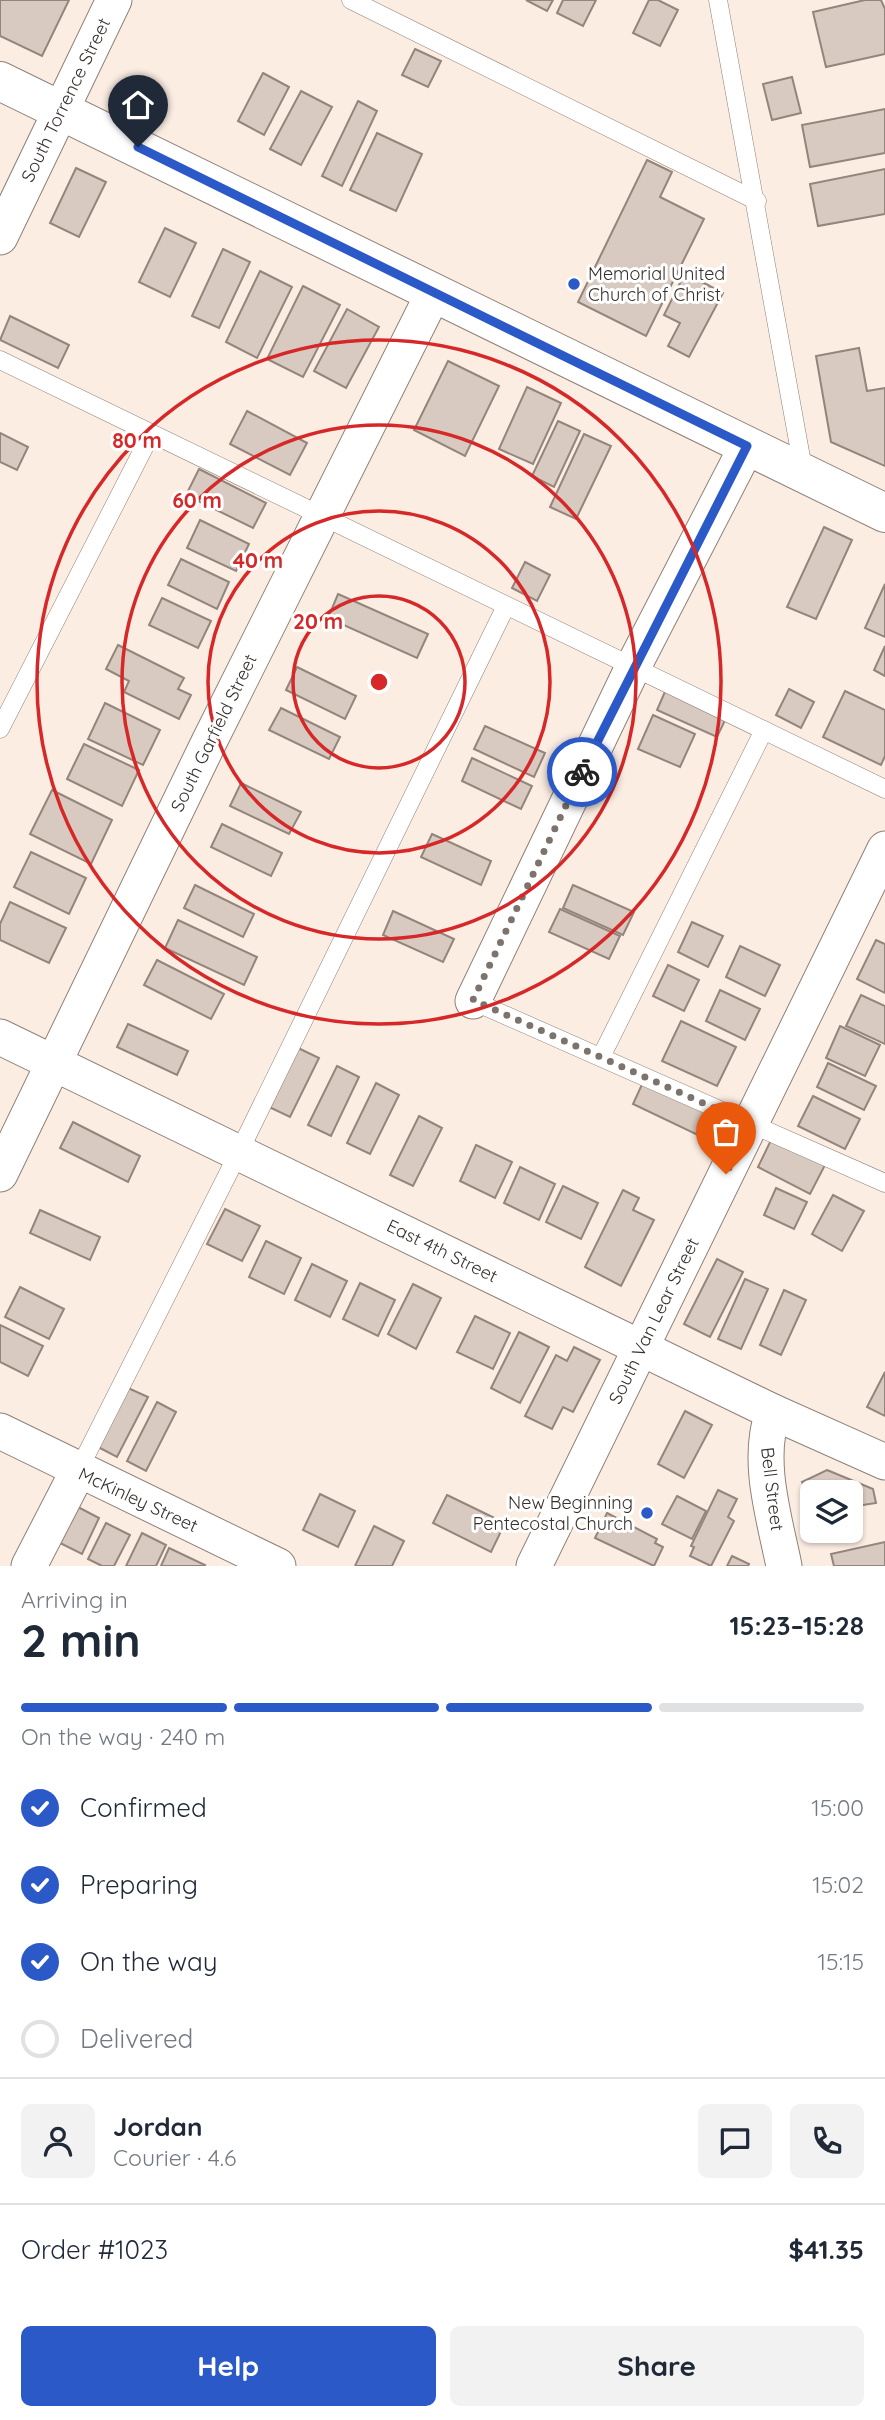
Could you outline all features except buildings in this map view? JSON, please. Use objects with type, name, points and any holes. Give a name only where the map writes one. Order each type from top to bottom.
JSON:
[{"type":"street","name":"South Torrence Street","points":[[0,237],[114,0]]},
{"type":"street","points":[[0,81],[885,513]]},
{"type":"street","name":"South Garfield Street","points":[[0,1174],[433,293]]},
{"type":"street","points":[[473,1000],[633,667],[747,446]]},
{"type":"street","name":"South Van Lear Street","points":[[534,1566],[885,849]]},
{"type":"street","name":"East 4th Street","points":[[0,1037],[773,1412],[885,1462]]},
{"type":"street","name":"Bell Street","points":[[773,1412],[766,1432],[764,1453],[784,1566]]},
{"type":"street","name":"McKinley Street","points":[[0,1431],[278,1566]]},
{"type":"street","points":[[29,1566],[78,1471]]},
{"type":"lane","points":[[351,0],[757,201]]},
{"type":"lane","points":[[718,0],[757,201],[804,474]]},
{"type":"lane","points":[[0,360],[885,789]]},
{"type":"lane","points":[[0,729],[151,433]]},
{"type":"lane","points":[[78,1471],[238,1154],[506,606]]},
{"type":"lane","points":[[601,1058],[764,730]]},
{"type":"lane","points":[[473,1000],[885,1183]]},
{"type":"way so far","points":[[582,772],[473,1000],[750,1124],[726,1174]]},
{"type":"place","name":"Memorial United Church of Christ","points":[[574,284]]},
{"type":"place","name":"New Beginning Pentecostal Church","points":[[647,1513]]},
{"type":"route","points":[[138,147],[747,446],[582,772]]}]
